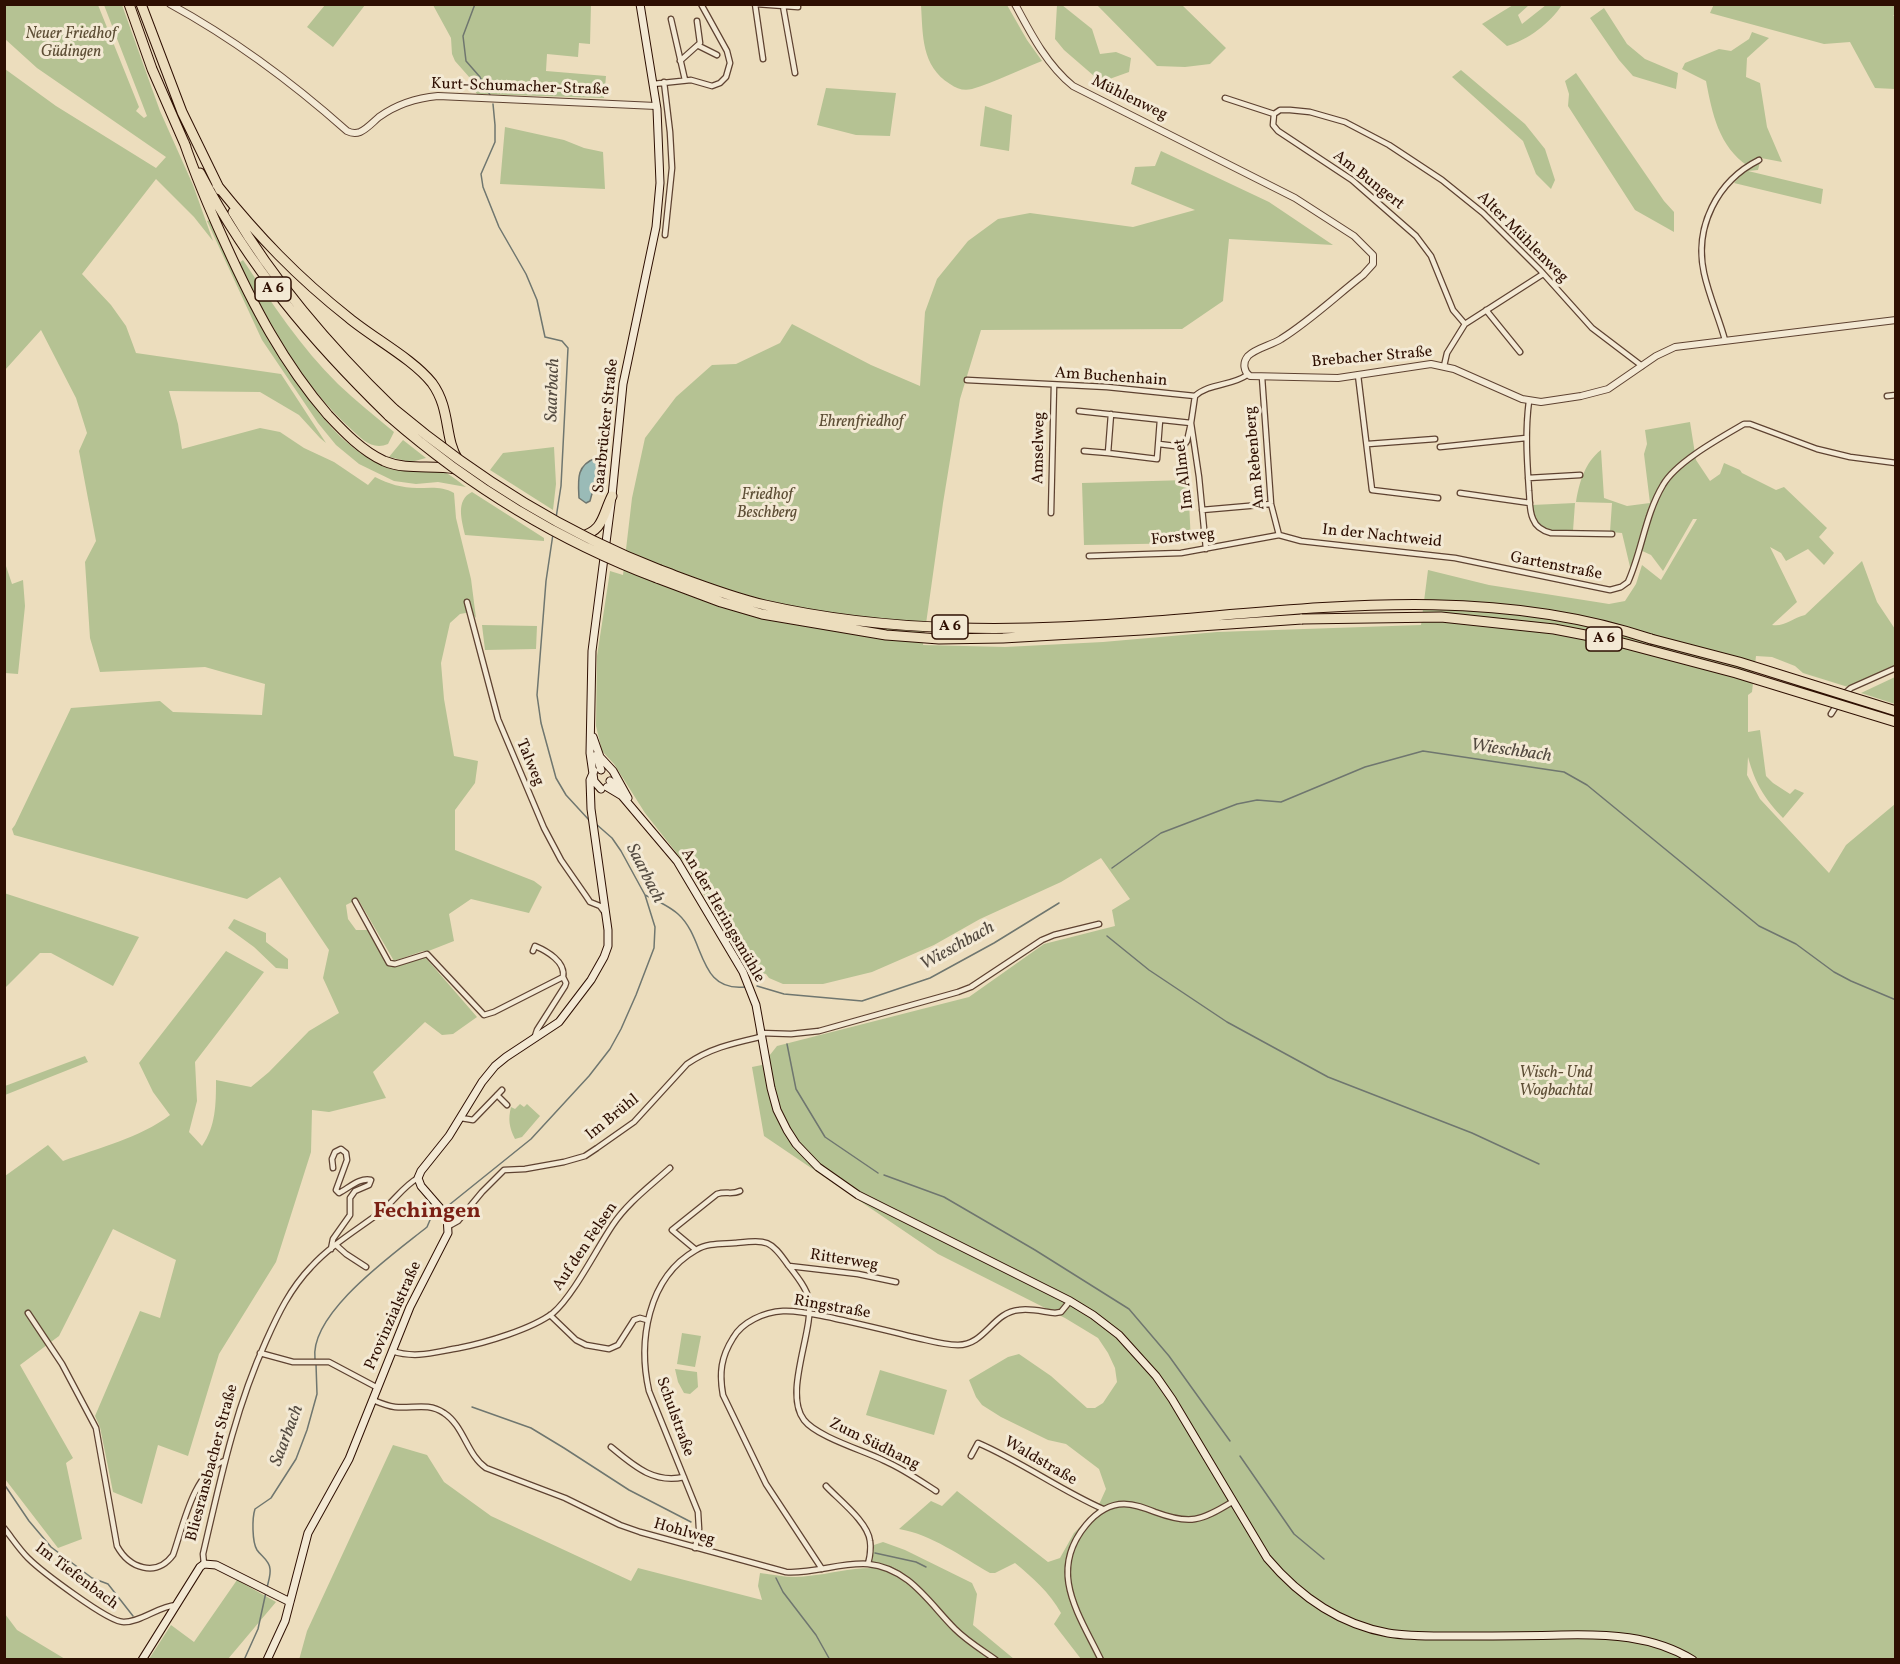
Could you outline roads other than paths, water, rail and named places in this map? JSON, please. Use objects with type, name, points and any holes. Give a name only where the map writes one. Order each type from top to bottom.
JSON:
[{"type":"highway","name":"A 6","points":[[129,4],[152,69],[184,142],[222,214],[264,277],[312,337],[392,413],[498,488],[570,530],[659,574],[762,605],[807,614],[887,624],[1004,628],[1246,618],[1414,617],[1496,622],[1554,629],[1611,640],[1736,673],[1896,722]]},
{"type":"highway","name":"A 6","points":[[141,4],[178,102],[217,185],[244,231],[297,304],[392,413]]},
{"type":"highway","points":[[184,142],[197,181],[244,285],[286,360],[320,405],[350,437],[369,453],[383,460],[395,465],[448,468],[469,473]]},
{"type":"highway","name":"A 6","points":[[217,185],[277,255],[348,318],[424,375],[438,393],[448,422],[455,457],[469,473],[568,534],[605,553]]},
{"type":"highway","points":[[415,467],[435,458],[442,451],[447,440],[448,422]]},
{"type":"highway","points":[[580,539],[599,528],[612,496]]},
{"type":"highway","name":"A 6","points":[[1246,618],[1386,604],[1499,607],[1558,615],[1615,627],[1896,711]]},
{"type":"main road","name":"Saarbrücker Straße","points":[[605,553],[624,374],[656,227],[660,183],[660,148],[656,106],[640,4]]},
{"type":"main road","points":[[591,810],[606,786],[609,774],[598,770],[591,753],[591,668],[605,553]]},
{"type":"main road","points":[[591,726],[598,770],[596,785],[606,786]]},
{"type":"main road","name":"An der Heringsmühle","points":[[593,737],[600,757],[613,771],[641,817],[684,872],[743,972],[756,1005],[760,1035],[777,1110],[796,1144],[818,1167],[858,1195],[1070,1301],[1119,1335],[1156,1376],[1172,1399],[1267,1558],[1282,1576],[1304,1595],[1325,1610],[1365,1628],[1390,1634],[1425,1636],[1613,1635],[1655,1642],[1693,1659]]},
{"type":"main road","points":[[449,1226],[445,1213],[423,1190],[418,1178],[421,1171],[461,1118],[482,1082],[495,1066],[565,1017],[601,964],[608,945],[591,810],[590,780],[598,770]]},
{"type":"main road","name":"An der Heringsmühle","points":[[606,786],[628,798]]},
{"type":"main road","name":"An der Heringsmühle","points":[[606,786],[622,796],[641,817]]},
{"type":"main road","name":"Provinzialstraße","points":[[267,1659],[279,1637],[308,1533],[342,1473],[423,1280],[446,1241],[449,1226]]},
{"type":"main road","points":[[204,1564],[216,1565],[290,1602]]},
{"type":"main road","name":"Bliesransbacher Straße","points":[[142,1659],[204,1564]]},
{"type":"street","name":"Kurt-Schumacher-Straße","points":[[170,4],[182,7],[230,40],[314,102],[346,131],[353,134],[363,131],[384,114],[404,103],[438,96],[656,106]]},
{"type":"street","points":[[653,84],[685,80],[706,86],[716,85],[726,77],[729,67],[727,51],[701,4]]},
{"type":"street","points":[[763,59],[755,4],[798,7]]},
{"type":"street","name":"Mühlenweg","points":[[1015,4],[1047,57],[1073,86],[1263,181],[1319,212],[1354,236],[1371,252],[1374,260],[1368,271],[1291,332],[1248,356],[1244,364],[1247,375]]},
{"type":"street","points":[[780,6],[795,73]]},
{"type":"street","points":[[671,19],[685,80]]},
{"type":"street","points":[[680,60],[699,46],[697,21]]},
{"type":"street","points":[[699,46],[717,56]]},
{"type":"street","points":[[664,82],[672,168],[665,235]]},
{"type":"street","points":[[1225,98],[1274,114]]},
{"type":"street","name":"Alter Mühlenweg","points":[[1274,114],[1280,110],[1290,110],[1330,118],[1356,127],[1389,145],[1442,180],[1475,205],[1592,328],[1642,366]]},
{"type":"street","name":"Am Bungert","points":[[1274,114],[1273,125],[1278,131],[1352,180],[1416,236],[1431,256],[1453,310],[1465,324]]},
{"type":"street","points":[[1725,340],[1704,274],[1702,252],[1704,230],[1709,211],[1717,196],[1743,168],[1759,160]]},
{"type":"street","points":[[656,227],[666,228]]},
{"type":"street","points":[[1444,366],[1447,353],[1465,324],[1543,274]]},
{"type":"street","points":[[1486,310],[1520,352]]},
{"type":"street","name":"Brebacher Straße","points":[[1247,375],[1338,378],[1431,364],[1444,366],[1529,401],[1541,402],[1614,387],[1669,349],[1725,340],[1896,320]]},
{"type":"street","name":"Am Buchenhain","points":[[967,380],[1107,387],[1195,396],[1203,390],[1241,379],[1247,375]]},
{"type":"street","points":[[1358,375],[1372,490],[1437,498]]},
{"type":"street","name":"Am Rebenberg","points":[[1262,377],[1271,504],[1279,535]]},
{"type":"street","name":"Amselweg","points":[[1051,513],[1054,385]]},
{"type":"street","points":[[1887,396],[1896,395]]},
{"type":"street","name":"Im Allmet","points":[[1195,396],[1191,423],[1198,466],[1206,549]]},
{"type":"street","points":[[1529,401],[1526,438],[1530,513],[1534,523],[1548,532],[1612,534]]},
{"type":"street","points":[[1079,411],[1191,423],[1187,441],[1183,447],[1159,444]]},
{"type":"street","points":[[1108,453],[1111,414]]},
{"type":"street","points":[[1084,451],[1157,459],[1160,420]]},
{"type":"street","name":"Gartenstraße","points":[[1482,564],[1610,590],[1621,587],[1628,582],[1632,574],[1642,535],[1662,486],[1688,461],[1747,423],[1806,445],[1850,457],[1896,463]]},
{"type":"street","points":[[1440,447],[1526,438]]},
{"type":"street","points":[[1368,444],[1435,439]]},
{"type":"street","points":[[1684,456],[1688,461]]},
{"type":"street","points":[[1528,478],[1580,475]]},
{"type":"street","points":[[1460,493],[1530,503]]},
{"type":"street","points":[[1202,510],[1271,504]]},
{"type":"street","name":"In der Nachtweid","points":[[1279,535],[1300,541],[1431,554],[1482,564]]},
{"type":"street","name":"Forstweg","points":[[1089,556],[1173,554],[1279,535]]},
{"type":"street","name":"Talweg","points":[[467,602],[498,719],[544,828],[561,860],[590,902],[600,906],[606,915]]},
{"type":"street","points":[[1831,714],[1846,691],[1896,668]]},
{"type":"street","points":[[355,901],[387,960],[392,965],[427,954],[484,1015],[563,977]]},
{"type":"street","name":"Im Brühl","points":[[449,1226],[458,1221],[504,1170],[555,1164],[585,1156],[633,1122],[687,1064],[716,1048],[760,1035],[806,1033],[819,1030],[958,992],[971,987],[1054,934],[1099,924]]},
{"type":"street","points":[[533,951],[535,946],[556,959],[564,972],[563,977],[566,983],[537,1030],[534,1039]]},
{"type":"street","points":[[461,1118],[473,1120],[502,1090]]},
{"type":"street","points":[[497,1095],[507,1105]]},
{"type":"street","points":[[333,1168],[332,1159],[335,1152],[341,1149],[346,1153],[347,1160],[336,1190],[339,1193],[352,1184],[366,1179],[371,1180],[369,1185],[355,1191],[350,1198],[351,1215],[333,1239],[334,1247],[366,1267]]},
{"type":"street","name":"Auf den Felsen","points":[[550,1315],[564,1301],[618,1218],[669,1168]]},
{"type":"street","name":"Bliesransbacher Straße","points":[[204,1564],[203,1554],[238,1410],[260,1353],[288,1296],[311,1266],[381,1212],[418,1178]]},
{"type":"street","points":[[672,1230],[717,1194],[724,1192],[733,1194],[740,1191]]},
{"type":"street","points":[[665,1224],[696,1250]]},
{"type":"street","name":"Schulstraße","points":[[695,1548],[699,1529],[698,1512],[647,1383],[644,1357],[647,1320],[662,1285],[670,1272],[696,1250],[715,1244],[766,1242],[772,1244],[789,1266],[809,1299],[808,1313]]},
{"type":"street","name":"Ritterweg","points":[[789,1266],[858,1274],[896,1282]]},
{"type":"street","name":"Ringstraße","points":[[822,1569],[766,1484],[723,1395],[720,1379],[722,1362],[726,1348],[740,1329],[758,1317],[782,1311],[808,1313],[940,1343],[965,1345],[980,1338],[998,1320],[1011,1312],[1019,1310],[1056,1313],[1061,1312],[1070,1301]]},
{"type":"street","points":[[28,1313],[62,1364],[94,1421],[117,1546],[130,1562],[147,1569],[163,1565],[168,1561],[173,1555],[194,1493],[206,1476],[224,1461]]},
{"type":"street","name":"Zum Südhang","points":[[808,1313],[797,1385],[799,1406],[804,1420],[822,1433],[885,1461],[936,1491]]},
{"type":"street","points":[[392,1351],[411,1356],[477,1344],[505,1335],[550,1315],[576,1340],[586,1345],[609,1349],[618,1345],[634,1320],[640,1318],[647,1320]]},
{"type":"street","points":[[260,1353],[293,1362],[321,1362],[337,1366],[378,1388]]},
{"type":"street","name":"Hohlweg","points":[[373,1400],[388,1406],[420,1406],[443,1412],[462,1435],[476,1459],[486,1468],[565,1498],[620,1525],[786,1572],[802,1573],[868,1564],[885,1567],[907,1579],[963,1637],[996,1659]]},
{"type":"street","name":"Waldstraße","points":[[971,1456],[978,1443],[1003,1454],[1077,1497],[1103,1509]]},
{"type":"street","points":[[611,1447],[656,1478],[684,1477]]},
{"type":"street","points":[[826,1486],[867,1531],[870,1540],[868,1564]]},
{"type":"street","points":[[1101,1659],[1070,1593],[1067,1578],[1068,1562],[1074,1541],[1097,1514],[1115,1505],[1130,1504],[1176,1520],[1188,1520],[1210,1515],[1232,1502]]},
{"type":"street","name":"Im Tiefenbach","points":[[4,1528],[29,1560],[114,1621],[126,1622],[177,1605]]},
{"type":"water","points":[[596,458],[600,461],[598,470],[590,501],[586,503],[579,498],[580,474],[589,461]]},
{"type":"waterway","name":"Saarbach","points":[[475,4],[463,36],[466,61],[480,77],[490,95]]},
{"type":"waterway","name":"Saarbach","points":[[493,104],[495,142],[481,174],[483,187],[499,227],[526,274],[537,300],[545,337],[562,341],[568,348],[561,486],[556,518]]},
{"type":"waterway","name":"Saarbach","points":[[553,534],[546,581],[537,695],[541,723],[556,778],[566,795],[589,820]]},
{"type":"waterway","name":"Wieschbach","points":[[1112,868],[1161,833],[1237,804],[1257,800],[1281,802],[1365,767],[1423,751],[1564,772],[1587,785],[1759,926],[1796,944],[1834,972],[1896,1000]]},
{"type":"waterway","name":"Saarbach","points":[[444,1209],[531,1139],[589,1076],[610,1049],[636,995],[654,948],[655,927],[645,895],[621,851],[612,838],[596,824]]},
{"type":"waterway","name":"Wieschbach","points":[[645,895],[678,914],[694,937],[710,973],[718,981],[729,986],[745,987]]},
{"type":"waterway","name":"Wieschbach","points":[[757,986],[784,994],[862,1001],[930,978],[994,943],[1059,903]]},
{"type":"waterway","points":[[1107,936],[1149,970],[1227,1022],[1328,1077],[1472,1133],[1539,1164]]},
{"type":"waterway","points":[[787,1044],[796,1089],[825,1137],[878,1173]]},
{"type":"waterway","points":[[884,1175],[944,1197],[1129,1309],[1169,1356],[1230,1441]]},
{"type":"waterway","name":"Saarbach","points":[[315,1359],[317,1341],[325,1323],[339,1304],[376,1268],[427,1227],[430,1220],[440,1212]]},
{"type":"waterway","name":"Saarbach","points":[[267,1588],[270,1566],[255,1546],[254,1513],[255,1509],[271,1498],[296,1459],[317,1394],[316,1364]]},
{"type":"waterway","points":[[472,1407],[531,1428],[629,1490],[691,1522]]},
{"type":"waterway","points":[[1240,1456],[1294,1534],[1324,1559]]},
{"type":"waterway","points":[[4,1484],[29,1521],[51,1547],[92,1578],[108,1584],[133,1616]]},
{"type":"waterway","points":[[875,1553],[916,1562],[926,1567]]},
{"type":"waterway","points":[[776,1578],[783,1592],[816,1635],[830,1660]]},
{"type":"waterway","name":"Saarbach","points":[[244,1660],[258,1629],[266,1592]]},
{"type":"district","name":"Fechingen","points":[[427,1213]]},
{"type":"park label","name":"Neuer Friedhof Güdingen","points":[[71,44]]},
{"type":"park label","name":"Ehrenfriedhof","points":[[861,423]]},
{"type":"park label","name":"Friedhof Beschberg","points":[[767,505]]},
{"type":"park label","name":"Wisch- Und Wogbachtal","points":[[1556,1083]]}]
